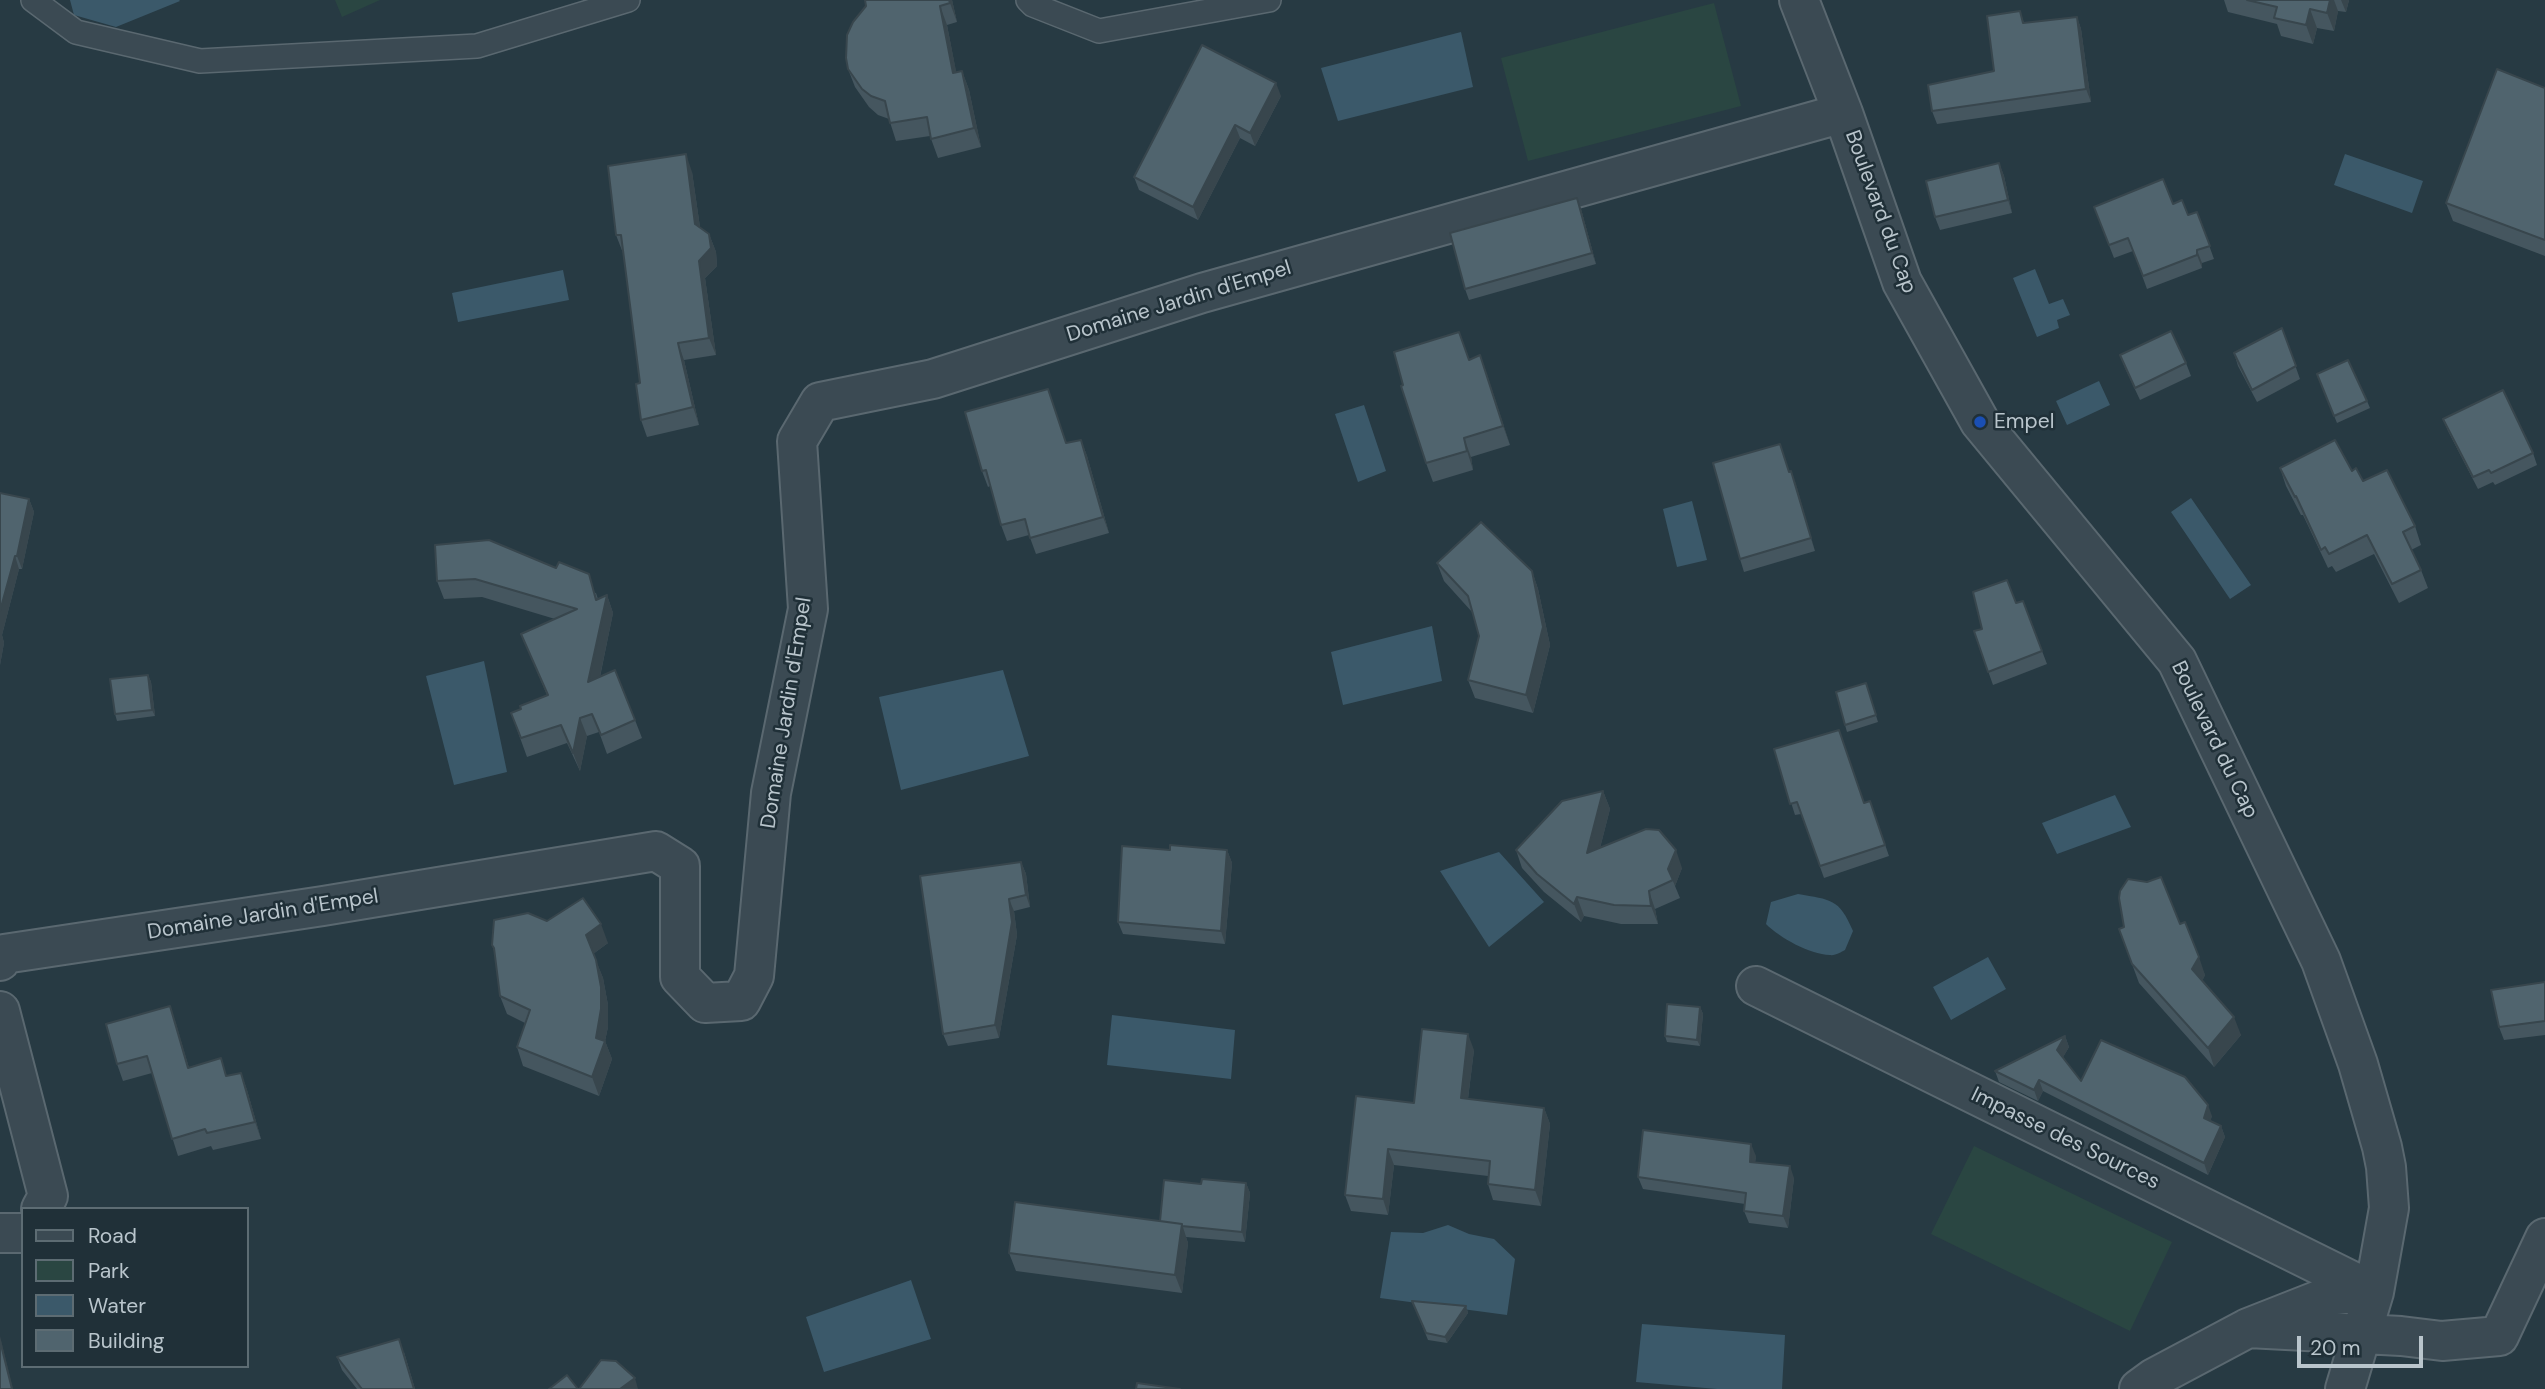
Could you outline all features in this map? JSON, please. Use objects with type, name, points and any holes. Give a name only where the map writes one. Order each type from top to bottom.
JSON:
[{"type":"street","name":"Boulevard du Cap","points":[[1800,0],[1902,282],[1980,422],[2177,661],[2321,961],[2358,1064],[2386,1167],[2389,1208],[2374,1292],[2345,1389]]},
{"type":"street","name":"Domaine Jardin d'Empel","points":[[0,961],[4,954],[310,908],[656,851],[680,866],[680,976],[705,1003],[741,1001],[754,976],[771,793],[807,609],[797,441],[820,402],[933,379],[1202,293],[1843,113]]},
{"type":"street","name":"Impasse des Sources","points":[[1756,986],[2374,1292]]},
{"type":"street","points":[[0,1011],[48,1196],[42,1207]]},
{"type":"street","points":[[0,1233],[21,1234]]},
{"type":"street","points":[[2248,1328],[2442,1341],[2499,1336],[2545,1238]]},
{"type":"street","points":[[2139,1389],[2154,1378],[2248,1328],[2332,1295],[2374,1292]]},
{"type":"lane","points":[[33,0],[76,32],[200,61],[477,46],[628,0]]},
{"type":"lane","points":[[1028,0],[1033,5],[1099,31],[1269,0]]},
{"type":"green space","points":[[335,0],[380,0],[342,17]]},
{"type":"green space","points":[[1714,3],[1741,106],[1528,161],[1501,58]]},
{"type":"green space","points":[[1974,1146],[2172,1242],[2130,1331],[1931,1234]]},
{"type":"water","points":[[70,0],[180,1],[116,27],[74,15]]},
{"type":"water","points":[[1461,32],[1473,87],[1338,121],[1321,68]]},
{"type":"water","points":[[2345,154],[2423,181],[2412,213],[2334,185]]},
{"type":"water","points":[[2035,269],[2049,304],[2063,299],[2070,315],[2057,320],[2059,328],[2037,337],[2013,278]]},
{"type":"water","points":[[563,270],[569,300],[458,322],[452,293]]},
{"type":"water","points":[[2099,381],[2110,405],[2067,425],[2056,401]]},
{"type":"water","points":[[1364,405],[1386,471],[1358,482],[1335,414]]},
{"type":"water","points":[[2191,498],[2251,585],[2230,599],[2171,512]]},
{"type":"water","points":[[1692,501],[1707,560],[1677,567],[1663,509]]},
{"type":"water","points":[[1432,626],[1442,681],[1343,705],[1331,652]]},
{"type":"water","points":[[484,661],[507,772],[454,785],[426,676]]},
{"type":"water","points":[[1003,670],[1029,756],[901,790],[879,697]]},
{"type":"water","points":[[2115,795],[2131,827],[2057,854],[2042,823]]},
{"type":"water","points":[[1499,852],[1544,902],[1489,947],[1440,871]]},
{"type":"water","points":[[1798,894],[1833,902],[1838,906],[1853,931],[1845,950],[1832,955],[1813,952],[1787,940],[1766,924],[1771,902]]},
{"type":"water","points":[[1988,957],[2006,989],[1951,1020],[1933,987]]},
{"type":"water","points":[[1112,1015],[1235,1030],[1231,1079],[1107,1065]]},
{"type":"water","points":[[1448,1225],[1469,1234],[1494,1239],[1515,1259],[1507,1315],[1380,1298],[1391,1232],[1423,1233]]},
{"type":"water","points":[[911,1280],[931,1339],[824,1372],[806,1317]]},
{"type":"water","points":[[1642,1324],[1785,1335],[1782,1389],[1717,1389],[1636,1382]]},
{"type":"building","points":[[865,0],[949,0],[950,3],[940,6],[953,73],[962,71],[974,128],[931,139],[927,117],[890,123],[885,101],[862,89],[848,69],[847,35],[853,22],[866,6]]},
{"type":"building","points":[[2247,0],[2330,0],[2327,13],[2310,9],[2306,25],[2274,18],[2277,7]]},
{"type":"building","points":[[2020,11],[2023,23],[2077,17],[2086,89],[1932,111],[1928,85],[1994,71],[1987,16]]},
{"type":"building","points":[[1202,45],[1276,83],[1250,133],[1235,125],[1193,207],[1134,177]]},
{"type":"building","points":[[2497,69],[2545,88],[2545,240],[2446,203]]},
{"type":"building","points":[[686,154],[695,224],[709,234],[711,248],[699,261],[709,338],[678,343],[693,407],[641,420],[636,384],[640,383],[621,235],[616,235],[608,166]]},
{"type":"building","points":[[1999,163],[2008,200],[1935,217],[1926,181]]},
{"type":"building","points":[[2163,179],[2173,204],[2182,200],[2188,215],[2197,212],[2210,246],[2197,250],[2197,255],[2143,276],[2128,238],[2109,245],[2094,207]]},
{"type":"building","points":[[1577,198],[1592,253],[1465,289],[1450,233]]},
{"type":"building","points":[[2282,328],[2296,366],[2252,390],[2234,353]]},
{"type":"building","points":[[2171,331],[2186,363],[2135,388],[2120,355]]},
{"type":"building","points":[[1459,332],[1469,360],[1480,355],[1503,426],[1464,438],[1467,451],[1426,463],[1401,386],[1403,385],[1394,352]]},
{"type":"building","points":[[2348,360],[2367,401],[2334,416],[2317,374]]},
{"type":"building","points":[[1048,389],[1066,443],[1081,440],[1103,517],[1030,538],[1025,519],[1001,525],[986,470],[982,471],[965,412]]},
{"type":"building","points":[[2503,390],[2533,453],[2491,473],[2489,470],[2473,477],[2443,419]]},
{"type":"building","points":[[2335,440],[2352,471],[2356,468],[2363,481],[2387,470],[2415,526],[2403,532],[2421,570],[2392,584],[2367,535],[2329,554],[2325,547],[2321,550],[2280,468]]},
{"type":"building","points":[[1780,444],[1811,538],[1740,559],[1713,463]]},
{"type":"building","points":[[0,493],[29,499],[17,556],[0,611]]},
{"type":"building","points":[[1481,522],[1532,571],[1543,627],[1526,695],[1468,680],[1479,636],[1468,596],[1437,563]]},
{"type":"building","points":[[489,540],[556,568],[559,562],[589,574],[596,600],[607,595],[588,682],[615,670],[635,720],[601,735],[592,714],[580,718],[573,753],[561,725],[521,738],[511,713],[521,709],[520,706],[548,695],[521,634],[577,609],[475,579],[437,581],[435,545]]},
{"type":"building","points":[[2007,580],[2016,603],[2023,601],[2042,651],[1988,672],[1974,631],[1982,629],[1973,592]]},
{"type":"building","points":[[148,675],[152,710],[115,714],[110,679]]},
{"type":"building","points":[[1866,683],[1876,715],[1845,725],[1836,692]]},
{"type":"building","points":[[1839,730],[1864,803],[1870,801],[1885,845],[1820,866],[1797,802],[1790,804],[1774,749]]},
{"type":"building","points":[[1603,791],[1587,853],[1646,829],[1659,830],[1676,850],[1668,869],[1673,880],[1649,891],[1651,906],[1614,905],[1577,897],[1574,904],[1537,874],[1516,850],[1562,801]]},
{"type":"building","points":[[1170,845],[1227,850],[1221,931],[1118,922],[1122,846],[1170,850]]},
{"type":"building","points":[[1021,862],[1026,895],[1009,899],[1012,922],[995,1025],[943,1034],[920,876]]},
{"type":"building","points":[[2161,877],[2180,924],[2185,922],[2199,957],[2192,969],[2234,1017],[2208,1048],[2132,964],[2119,929],[2124,927],[2120,891],[2128,879],[2147,882]]},
{"type":"building","points":[[583,898],[601,924],[586,935],[596,960],[601,987],[601,1009],[596,1038],[605,1041],[592,1077],[517,1047],[530,1010],[500,996],[492,945],[494,920],[528,913],[547,921]]},
{"type":"building","points":[[2545,982],[2545,1021],[2499,1027],[2491,990]]},
{"type":"building","points":[[1667,1004],[1700,1007],[1697,1040],[1665,1036]]},
{"type":"building","points":[[170,1006],[188,1068],[221,1058],[226,1076],[241,1073],[255,1122],[207,1133],[205,1129],[172,1139],[147,1056],[117,1064],[106,1024]]},
{"type":"building","points":[[1422,1029],[1468,1034],[1461,1098],[1544,1108],[1535,1190],[1488,1184],[1490,1161],[1388,1149],[1383,1199],[1345,1195],[1356,1096],[1414,1103]]},
{"type":"building","points":[[2065,1036],[2057,1050],[2081,1081],[2101,1040],[2185,1077],[2208,1105],[2204,1118],[2221,1126],[2204,1163],[2039,1080],[2034,1090],[1995,1071]]},
{"type":"building","points":[[1643,1130],[1751,1144],[1750,1162],[1790,1166],[1783,1216],[1744,1211],[1746,1193],[1638,1177]]},
{"type":"building","points":[[1202,1179],[1246,1183],[1242,1232],[1160,1221],[1164,1180],[1201,1184]]},
{"type":"building","points":[[1015,1202],[1182,1224],[1175,1275],[1009,1253]]},
{"type":"building","points":[[1412,1301],[1466,1306],[1445,1337],[1426,1333]]},
{"type":"building","points":[[399,1339],[414,1389],[362,1389],[337,1357]]},
{"type":"building","points":[[0,1341],[12,1389],[0,1389]]},
{"type":"building","points":[[601,1360],[616,1361],[635,1378],[620,1389],[579,1389]]},
{"type":"building","points":[[567,1375],[578,1389],[549,1389]]},
{"type":"building","points":[[1137,1383],[1180,1389],[1136,1389]]},
{"type":"place","name":"Empel","points":[[1980,422]]}]
